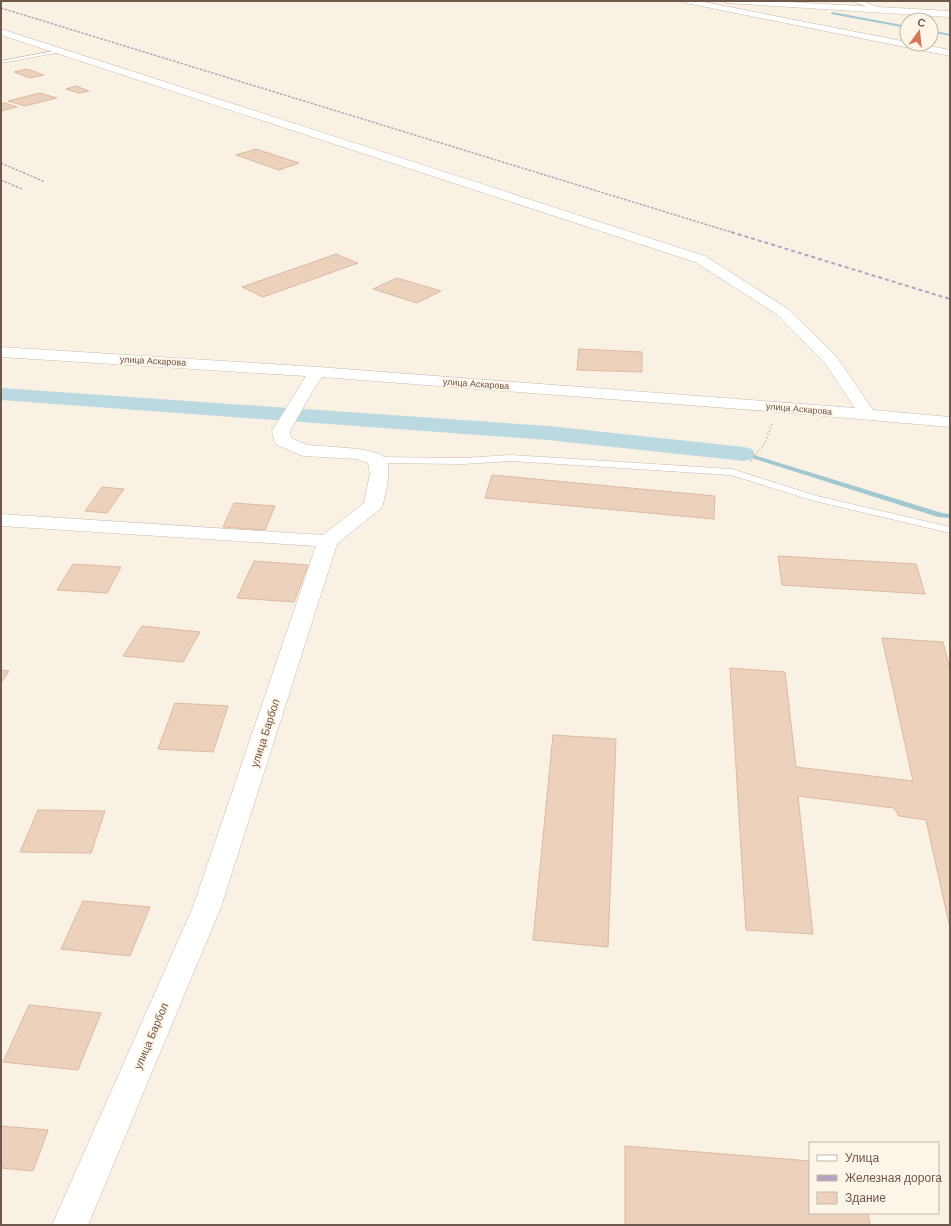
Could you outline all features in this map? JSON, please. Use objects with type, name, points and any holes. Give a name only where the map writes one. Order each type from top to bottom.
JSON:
[{"type":"street","points":[[686,1],[950,53]]},
{"type":"street","points":[[727,1],[950,14]]},
{"type":"street","points":[[1,32],[292,128],[700,259],[783,312],[830,359],[868,415]]},
{"type":"street","name":"улица Аскарова","points":[[1,352],[318,372],[779,406],[950,422]]},
{"type":"street","points":[[1,520],[328,541],[373,505],[379,474],[377,460],[358,454],[303,450],[283,441],[281,431],[318,372]]},
{"type":"street","name":"улица Барбол","points":[[70,1225],[207,907],[328,541]]},
{"type":"lane","points":[[853,1],[864,3],[882,10]]},
{"type":"lane","points":[[1,62],[59,51]]},
{"type":"lane","points":[[377,460],[463,461],[511,458],[732,472],[814,498],[950,530]]},
{"type":"path","points":[[741,475],[765,443]]},
{"type":"building","points":[[27,69],[44,75],[30,78],[14,72]]},
{"type":"building","points":[[76,86],[89,91],[79,93],[66,89]]},
{"type":"building","points":[[40,93],[57,98],[25,106],[8,101]]},
{"type":"building","points":[[5,103],[17,107],[1,111],[1,104]]},
{"type":"building","points":[[256,149],[299,163],[279,170],[236,155]]},
{"type":"building","points":[[336,254],[358,263],[263,297],[242,287]]},
{"type":"building","points":[[397,278],[441,291],[417,303],[373,289]]},
{"type":"building","points":[[579,349],[642,352],[642,372],[577,370]]},
{"type":"building","points":[[492,475],[715,496],[714,519],[485,498]]},
{"type":"building","points":[[102,487],[124,489],[107,513],[85,511]]},
{"type":"building","points":[[234,503],[275,506],[265,530],[223,527]]},
{"type":"building","points":[[778,556],[916,564],[925,594],[782,585]]},
{"type":"building","points":[[254,561],[308,565],[294,602],[237,598]]},
{"type":"building","points":[[73,564],[121,567],[107,593],[57,590]]},
{"type":"building","points":[[142,626],[200,632],[183,662],[123,656]]},
{"type":"building","points":[[882,638],[943,642],[950,669],[950,928],[926,820],[899,816],[894,808],[798,796],[813,934],[746,930],[730,668],[785,672],[796,767],[913,781]]},
{"type":"building","points":[[1,670],[9,671],[1,683]]},
{"type":"building","points":[[175,703],[228,706],[213,752],[158,749]]},
{"type":"building","points":[[553,735],[616,739],[608,947],[533,940]]},
{"type":"building","points":[[38,810],[105,811],[91,853],[20,852]]},
{"type":"building","points":[[83,901],[150,907],[130,956],[61,949]]},
{"type":"building","points":[[29,1005],[101,1013],[78,1070],[3,1062]]},
{"type":"building","points":[[1,1126],[48,1130],[33,1171],[1,1168]]},
{"type":"building","points":[[625,1146],[809,1161],[809,1214],[868,1214],[870,1225],[625,1225]]},
{"type":"waterway","points":[[832,13],[899,26]]},
{"type":"waterway","points":[[939,33],[950,35]]},
{"type":"waterway","points":[[1,394],[548,433],[744,454]]},
{"type":"waterway","points":[[744,454],[941,515],[950,516]]},
{"type":"railway","points":[[1,8],[734,233]]},
{"type":"railway","points":[[1,163],[45,182]]},
{"type":"railway","points":[[1,180],[22,189]]},
{"type":"railway","points":[[731,232],[950,299]]}]
